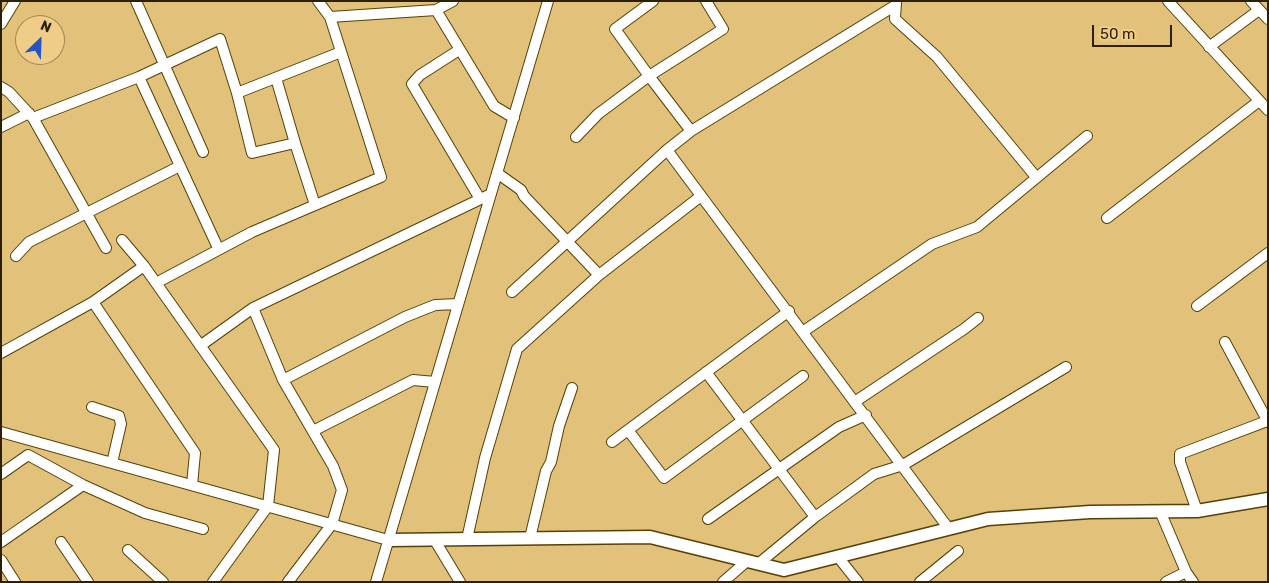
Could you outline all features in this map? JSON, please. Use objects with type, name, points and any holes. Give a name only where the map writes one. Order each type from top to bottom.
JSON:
[{"type":"street","points":[[1,24],[15,1]]},
{"type":"street","points":[[136,1],[203,152]]},
{"type":"street","points":[[156,283],[218,248],[381,177],[330,17],[318,1]]},
{"type":"street","points":[[330,17],[436,10],[453,1]]},
{"type":"street","points":[[376,582],[548,1]]},
{"type":"street","points":[[653,1],[615,29],[692,131]]},
{"type":"street","points":[[576,137],[598,114],[649,76],[723,29],[706,1]]},
{"type":"street","points":[[1168,1],[1268,110]]},
{"type":"street","points":[[1251,1],[1268,19]]},
{"type":"street","points":[[512,292],[667,150],[692,131],[896,3]]},
{"type":"street","points":[[896,3],[896,20],[937,57],[988,122],[1036,177]]},
{"type":"street","points":[[436,10],[494,106],[514,118]]},
{"type":"street","points":[[1209,47],[1259,10]]},
{"type":"street","points":[[1,127],[139,76],[220,39],[237,93],[252,154],[295,143]]},
{"type":"street","points":[[459,50],[420,76],[412,84],[480,199]]},
{"type":"street","points":[[237,93],[341,52]]},
{"type":"street","points":[[139,76],[218,248]]},
{"type":"street","points":[[276,78],[315,205]]},
{"type":"street","points":[[1,87],[9,92],[31,115],[106,248]]},
{"type":"street","points":[[1107,218],[1259,101]]},
{"type":"street","points":[[804,331],[932,244],[977,226],[1087,136]]},
{"type":"street","points":[[667,150],[804,331],[949,529]]},
{"type":"street","points":[[16,256],[29,242],[180,166]]},
{"type":"street","points":[[497,173],[522,190],[524,196],[599,275]]},
{"type":"street","points":[[200,346],[252,308],[491,194]]},
{"type":"street","points":[[467,539],[485,458],[517,349],[599,275],[701,196]]},
{"type":"street","points":[[122,240],[144,266],[274,450],[268,506],[213,582]]},
{"type":"street","points":[[1197,306],[1268,253]]},
{"type":"street","points":[[1,353],[93,302],[144,266]]},
{"type":"street","points":[[93,302],[195,453],[192,485]]},
{"type":"street","points":[[283,380],[405,317],[435,305],[458,304]]},
{"type":"street","points":[[252,308],[283,380],[333,466],[342,490],[332,524],[288,582]]},
{"type":"street","points":[[612,442],[789,311]]},
{"type":"street","points":[[856,402],[978,318]]},
{"type":"street","points":[[1197,511],[1180,462],[1180,454],[1267,421],[1225,342]]},
{"type":"street","points":[[723,582],[874,474],[903,465],[1066,367]]},
{"type":"street","points":[[706,372],[815,517]]},
{"type":"street","points":[[628,430],[664,478],[804,376]]},
{"type":"street","points":[[313,431],[413,380],[435,382]]},
{"type":"street","points":[[530,538],[546,471],[551,462],[559,426],[572,388]]},
{"type":"street","points":[[92,407],[118,416],[121,424],[112,463]]},
{"type":"street","points":[[708,519],[839,427],[866,415]]},
{"type":"street","points":[[1,432],[388,540],[650,536],[784,570],[988,519],[1090,512],[1197,511],[1268,499]]},
{"type":"street","points":[[1,474],[28,455],[83,485],[145,513],[203,529]]},
{"type":"street","points":[[1,542],[83,485]]},
{"type":"street","points":[[1160,511],[1186,572],[1193,582]]},
{"type":"street","points":[[434,539],[460,582]]},
{"type":"street","points":[[61,542],[88,582]]},
{"type":"street","points":[[128,550],[163,582]]},
{"type":"street","points":[[920,582],[958,551]]},
{"type":"street","points":[[838,557],[858,582]]},
{"type":"street","points":[[1,560],[15,582]]},
{"type":"street","points":[[1166,582],[1186,572]]}]
